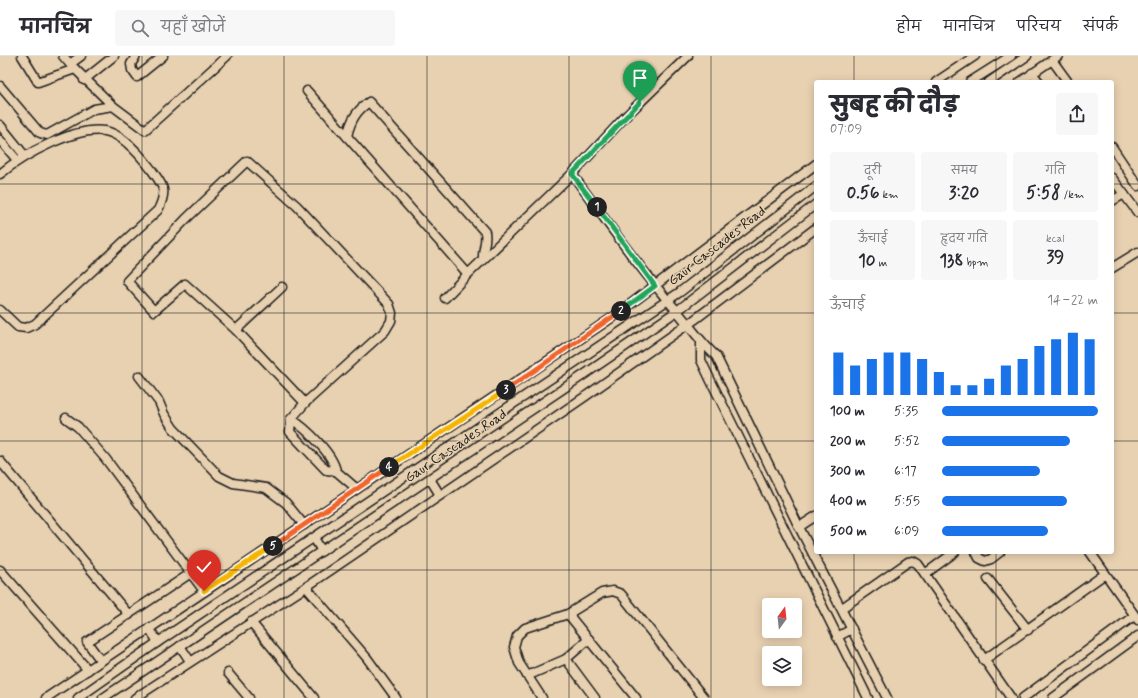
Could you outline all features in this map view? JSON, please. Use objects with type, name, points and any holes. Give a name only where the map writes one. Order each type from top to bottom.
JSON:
[{"type":"street","points":[[22,56],[38,82],[72,66],[81,56]]},
{"type":"street","points":[[63,56],[84,80],[113,106],[145,130],[227,56]]},
{"type":"street","points":[[84,80],[114,56]]},
{"type":"street","points":[[136,56],[131,64],[132,70],[138,78],[163,56]]},
{"type":"street","points":[[445,298],[483,259],[572,174],[625,117],[688,56]]},
{"type":"street","points":[[939,80],[975,56]]},
{"type":"street","points":[[973,80],[1011,56]]},
{"type":"street","points":[[992,80],[1027,56]]},
{"type":"street","points":[[1023,80],[1055,58],[1067,80]]},
{"type":"street","points":[[1032,73],[1037,80]]},
{"type":"street","points":[[0,86],[40,133],[46,135],[94,109],[113,106]]},
{"type":"street","points":[[307,91],[468,274]]},
{"type":"street","points":[[347,136],[352,119],[360,109],[369,102],[484,232],[486,239],[482,252],[483,259]]},
{"type":"street","points":[[0,125],[21,158]]},
{"type":"street","points":[[0,174],[21,158],[39,148],[86,130],[106,131],[125,142],[140,155],[163,186],[163,200],[158,210],[35,324],[26,328],[18,327],[6,318],[0,310]]},
{"type":"street","points":[[0,140],[21,158]]},
{"type":"street","points":[[1114,150],[1138,186]]},
{"type":"street","points":[[305,403],[236,330],[185,284],[154,311],[127,281],[186,219],[247,161],[297,206],[389,304],[392,313],[391,321],[380,336],[305,403],[291,419],[290,432],[326,470],[336,471],[357,489]]},
{"type":"street","points":[[46,698],[148,628],[570,346],[655,286],[814,166]]},
{"type":"street","points":[[572,174],[655,286],[688,324],[701,343],[716,356],[799,526],[887,698]]},
{"type":"street","points":[[1114,181],[1138,213]]},
{"type":"street","name":"Gaur Cascades Road","points":[[78,698],[158,642],[667,301],[814,188]]},
{"type":"street","points":[[1114,200],[1124,194]]},
{"type":"street","name":"Gaur Cascades Road","points":[[103,698],[430,479],[677,311],[814,206]]},
{"type":"street","points":[[135,698],[306,587],[688,324],[814,230]]},
{"type":"street","points":[[1114,267],[1138,252]]},
{"type":"street","points":[[236,330],[282,287]]},
{"type":"street","points":[[701,343],[701,360],[868,698]]},
{"type":"street","points":[[139,376],[158,402],[173,428],[219,476],[233,483],[266,488],[286,503],[304,525]]},
{"type":"street","points":[[66,418],[78,427],[105,458],[204,591]]},
{"type":"street","points":[[291,419],[302,426],[334,463],[336,471]]},
{"type":"street","points":[[0,460],[130,615]]},
{"type":"street","points":[[430,479],[440,495]]},
{"type":"street","points":[[799,526],[814,517]]},
{"type":"street","points":[[314,538],[322,551]]},
{"type":"street","points":[[925,574],[952,554]]},
{"type":"street","points":[[977,554],[985,561],[991,559],[997,554]]},
{"type":"street","points":[[1023,698],[1136,618],[1091,554]]},
{"type":"street","points":[[842,608],[908,562],[913,561],[918,564],[1011,698]]},
{"type":"street","points":[[0,570],[88,670]]},
{"type":"street","points":[[101,661],[87,642],[130,615],[191,573]]},
{"type":"street","points":[[984,660],[1105,574]]},
{"type":"street","points":[[988,579],[1028,630]]},
{"type":"street","points":[[306,587],[367,658],[396,698]]},
{"type":"street","points":[[542,698],[519,663],[514,647],[517,636],[525,628],[568,614],[602,593],[613,591],[622,594],[704,698]]},
{"type":"street","points":[[568,614],[636,698]]},
{"type":"street","points":[[251,622],[314,698]]},
{"type":"street","points":[[148,628],[158,642]]},
{"type":"street","points":[[837,637],[852,629]]},
{"type":"street","points":[[1053,698],[1138,636]]},
{"type":"street","points":[[527,676],[566,659],[588,639]]},
{"type":"street","points":[[180,646],[190,661]]},
{"type":"street","points":[[566,659],[595,698]]},
{"type":"street","points":[[228,673],[249,698]]},
{"type":"route","points":[[204,591],[278,543],[616,315],[655,286],[572,174],[640,102]]}]
